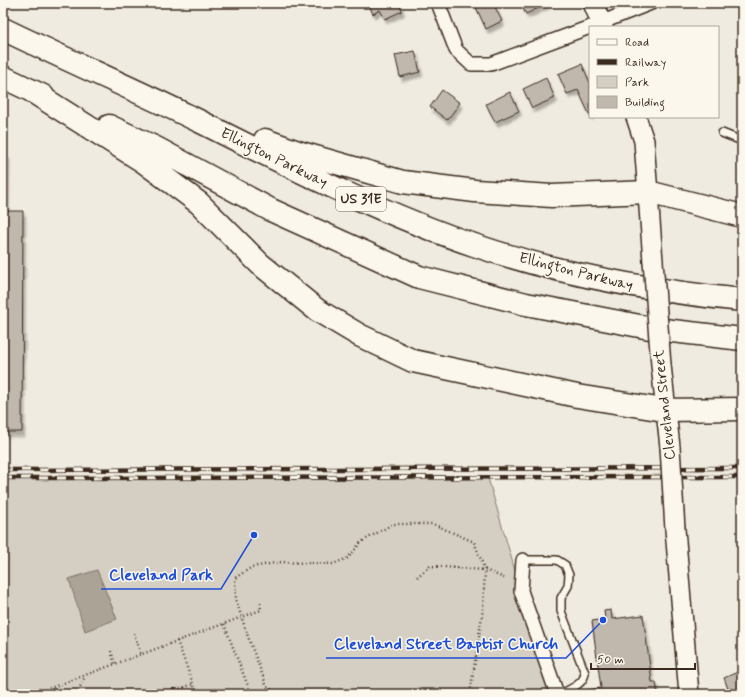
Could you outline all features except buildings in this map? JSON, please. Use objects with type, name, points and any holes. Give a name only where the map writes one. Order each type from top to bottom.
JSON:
[{"type":"highway","name":"Ellington Parkway","points":[[3,29],[390,213],[477,246],[569,272],[624,285],[742,300]]},
{"type":"highway","points":[[3,77],[156,148],[272,210],[419,277],[526,304],[655,329],[742,339]]},
{"type":"highway","points":[[30,90],[144,162],[199,203],[260,264],[317,310],[359,335],[413,361],[577,396],[664,410],[742,409]]},
{"type":"highway","points":[[167,106],[298,152],[403,182],[475,191],[552,196],[648,192],[742,216]]},
{"type":"main road","points":[[593,3],[596,26]]},
{"type":"main road","name":"Cleveland Street","points":[[636,118],[644,141],[664,410],[670,447],[675,529],[689,694]]},
{"type":"street","points":[[438,3],[456,50],[471,64],[491,64],[589,29]]},
{"type":"street","points":[[596,26],[651,3]]},
{"type":"street","points":[[523,560],[521,591],[556,694]]},
{"type":"lane","points":[[722,132],[742,141]]},
{"type":"lane","points":[[523,560],[557,560],[565,565],[569,575],[568,586],[561,598],[561,611],[585,673],[584,679],[560,694]]},
{"type":"path","points":[[278,694],[267,687],[236,600],[235,578],[252,567],[281,562],[333,564],[348,558],[361,542],[393,524],[432,524],[474,542],[485,570],[483,609],[470,694]]},
{"type":"path","points":[[417,577],[430,566],[485,570],[504,578]]},
{"type":"path","points":[[34,694],[261,610],[260,602]]},
{"type":"path","points":[[224,624],[251,694]]},
{"type":"path","points":[[134,633],[141,655]]},
{"type":"path","points":[[177,641],[197,694]]},
{"type":"path","points":[[111,651],[115,664]]},
{"type":"path","points":[[77,694],[85,675]]},
{"type":"path","points":[[180,689],[193,684]]},
{"type":"path","points":[[184,687],[187,694]]},
{"type":"green space","points":[[488,478],[521,591],[557,694],[3,694],[3,479]]},
{"type":"shaded area","points":[[97,570],[117,619],[85,631],[69,579]]},
{"type":"railway","points":[[3,470],[742,468]]},
{"type":"railway","points":[[3,478],[742,477]]},
{"type":"place","name":"Cleveland Park","points":[[254,535]]},
{"type":"place","name":"Cleveland Street Baptist Church","points":[[603,620]]}]
